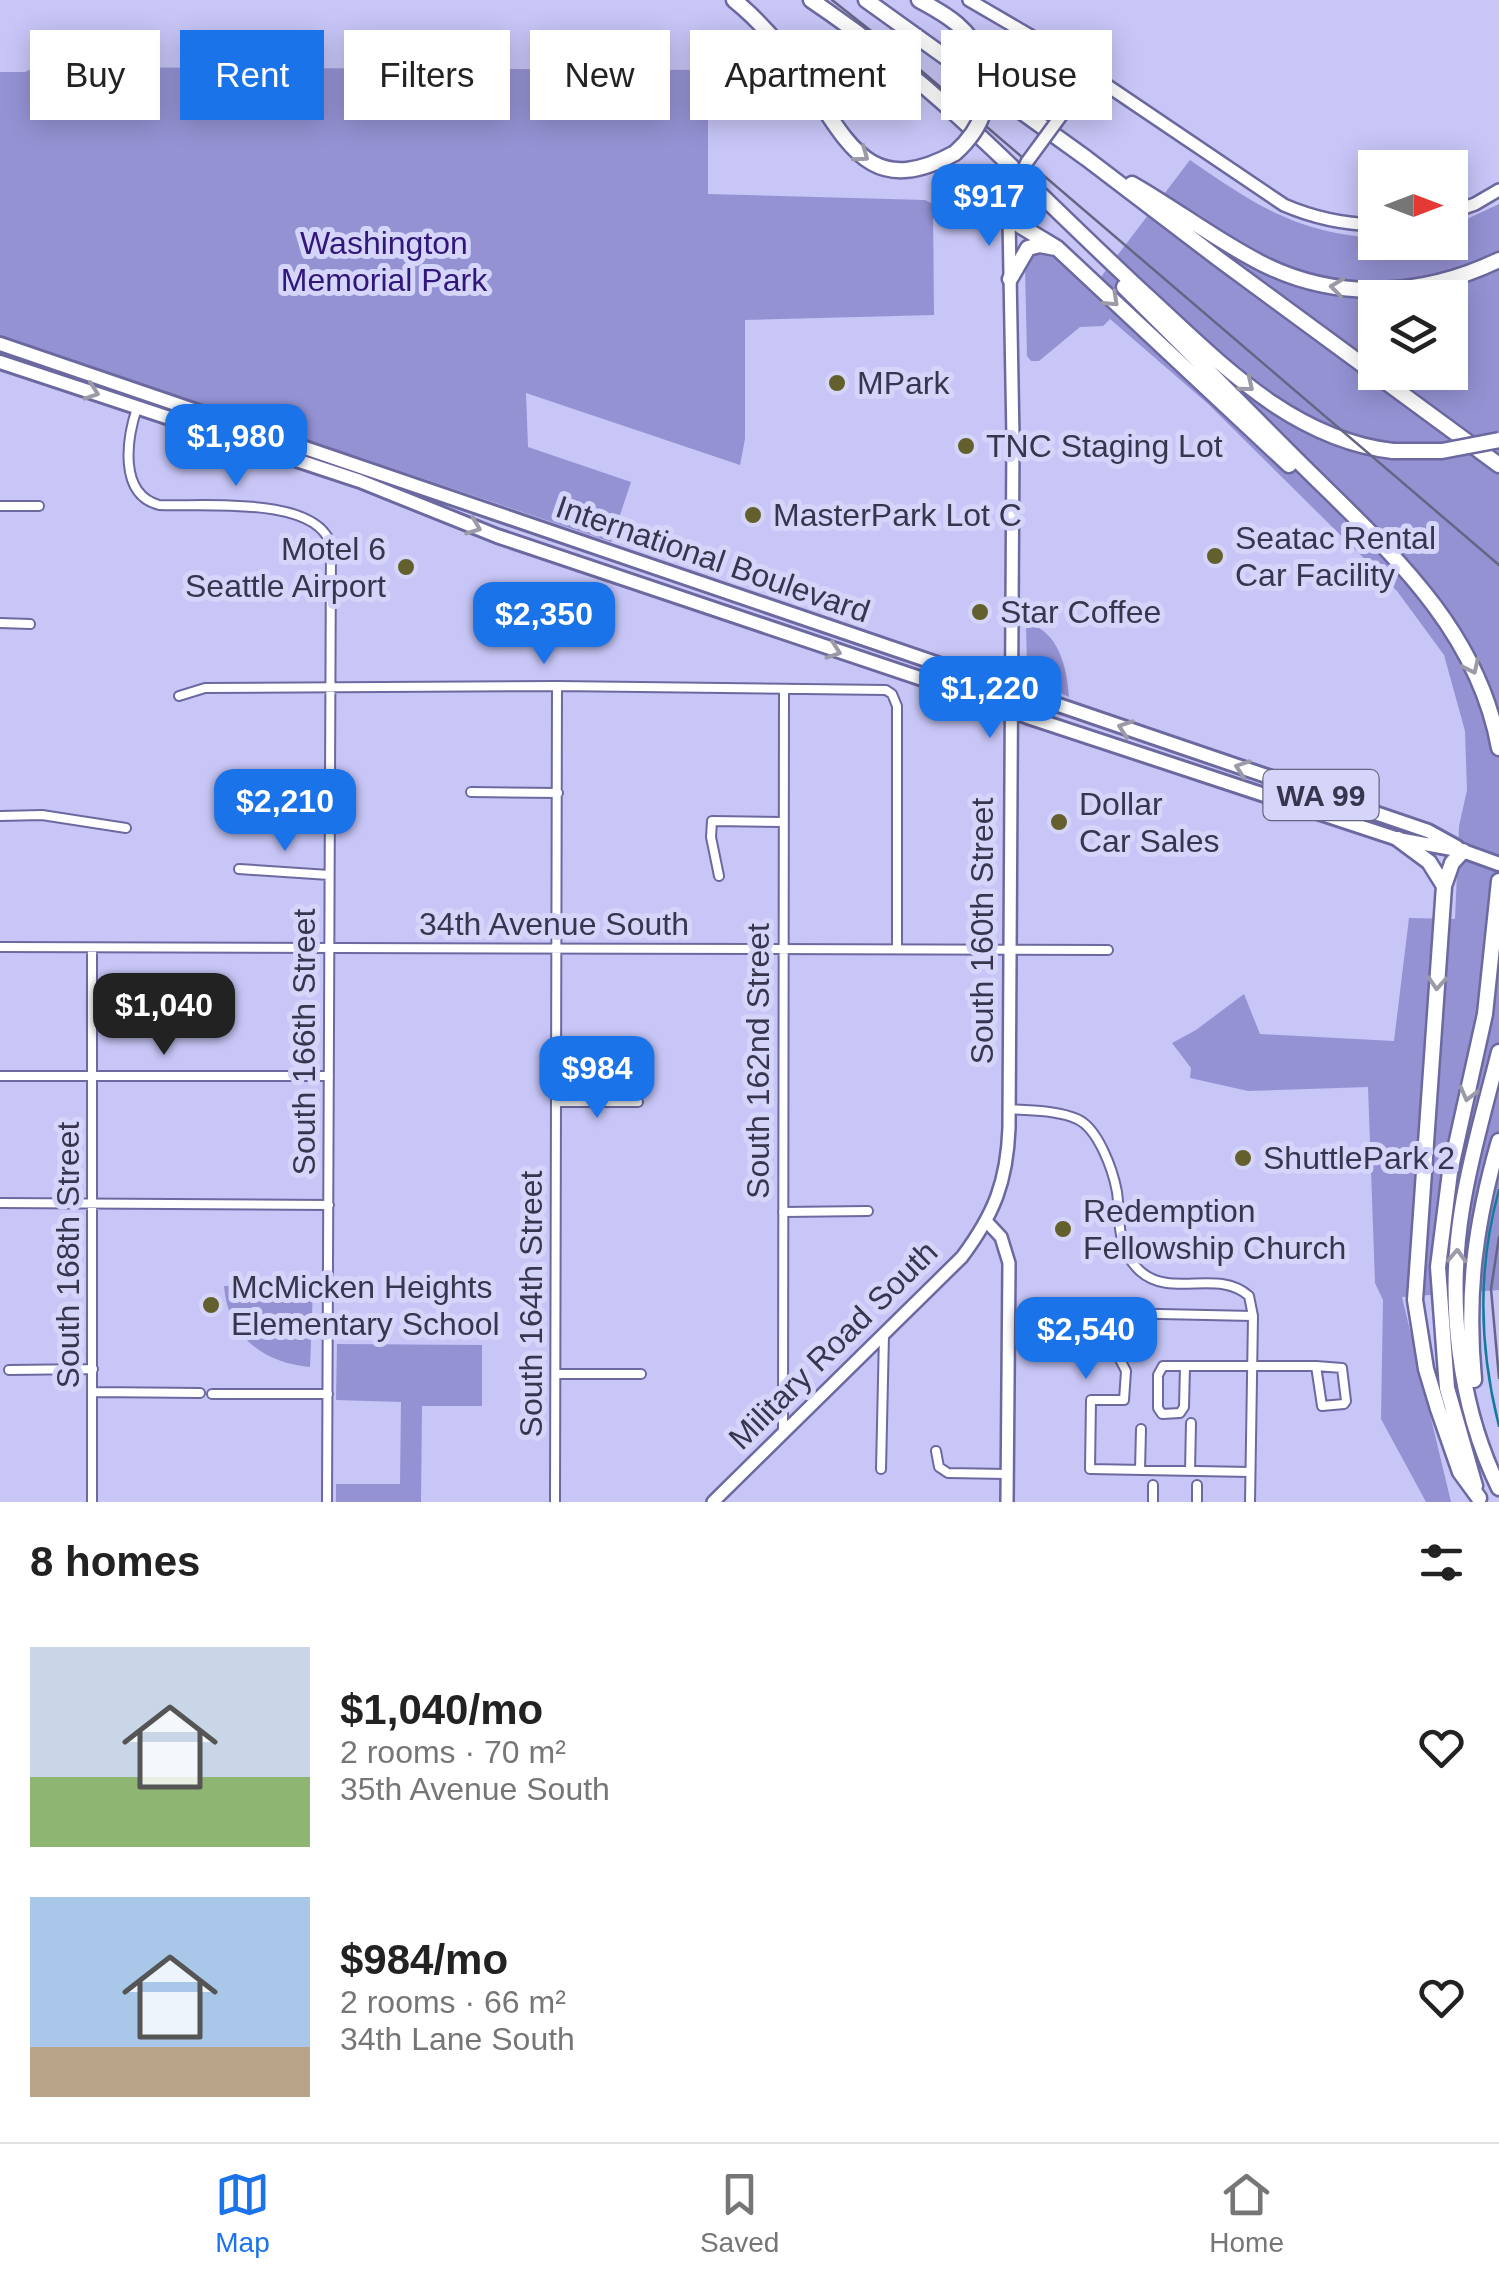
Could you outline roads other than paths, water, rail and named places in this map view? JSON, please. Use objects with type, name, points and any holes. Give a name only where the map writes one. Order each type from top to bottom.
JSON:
[{"type":"highway","points":[[734,0],[780,45],[836,128],[862,158],[888,168],[905,169],[938,163],[955,154],[976,131],[985,112],[988,78],[968,32],[954,19],[920,0]]},
{"type":"highway","points":[[811,0],[844,22],[958,117],[1070,226],[1213,356],[1278,408],[1337,437],[1372,448],[1442,451],[1499,440]]},
{"type":"highway","points":[[866,0],[1499,465]]},
{"type":"highway","points":[[1086,158],[1262,263],[1319,284],[1387,291],[1467,275],[1499,260]]},
{"type":"highway","points":[[1009,219],[1058,248],[1350,522],[1386,549]]},
{"type":"highway","points":[[1070,226],[1087,250],[1420,585],[1458,636],[1482,686],[1499,748]]},
{"type":"highway","points":[[1010,279],[1028,248],[1058,248]]},
{"type":"highway","points":[[1398,839],[1429,862],[1444,886]]},
{"type":"highway","points":[[1463,852],[1452,863],[1444,886],[1415,1300],[1426,1369],[1438,1409],[1460,1472],[1480,1500]]},
{"type":"highway","points":[[1479,1052],[1499,882]]},
{"type":"highway","points":[[1480,1500],[1447,1388],[1438,1267],[1450,1172],[1499,987]]},
{"type":"highway","points":[[1499,1052],[1471,1164],[1457,1248],[1460,1354],[1468,1396],[1499,1488]]},
{"type":"highway","points":[[1486,1455],[1474,1384],[1469,1292],[1475,1240],[1499,1141]]},
{"type":"main road","points":[[969,0],[1022,30]]},
{"type":"main road","points":[[1112,89],[1284,205],[1310,216],[1358,224]]},
{"type":"main road","name":"South 160th Street","points":[[988,1222],[1004,1176],[1009,1109],[1009,219],[1014,190],[1028,162],[1058,120]]},
{"type":"main road","points":[[1468,207],[1499,190]]},
{"type":"main road","name":"International Boulevard","points":[[0,344],[1428,832],[1463,852]]},
{"type":"main road","name":"International Boulevard","points":[[0,362],[360,480],[498,536],[1011,710],[1398,839],[1499,864]]},
{"type":"main road","points":[[137,408],[149,403],[176,404]]},
{"type":"main road","points":[[988,1222],[1001,1237],[1009,1263],[1007,1502]]},
{"type":"main road","name":"Military Road South","points":[[712,1502],[962,1257],[988,1222]]},
{"type":"street","name":"South 166th Street","points":[[137,408],[130,475],[138,492],[155,504],[270,509],[296,514],[320,526],[330,539],[327,1502]]},
{"type":"street","points":[[0,506],[40,506]]},
{"type":"street","points":[[0,624],[30,624]]},
{"type":"street","name":"South 164th Street","points":[[555,1502],[558,686]]},
{"type":"street","points":[[179,696],[205,688],[879,689],[896,699],[896,950]]},
{"type":"street","name":"South 162nd Street","points":[[782,1434],[784,689]]},
{"type":"street","points":[[471,792],[558,794]]},
{"type":"street","points":[[0,816],[42,815],[126,828]]},
{"type":"street","points":[[719,876],[710,837],[712,820],[783,822]]},
{"type":"street","points":[[239,870],[329,875]]},
{"type":"street","name":"34th Avenue South","points":[[0,947],[1108,950]]},
{"type":"street","name":"South 168th Street","points":[[92,948],[92,1502]]},
{"type":"street","points":[[0,1076],[329,1076]]},
{"type":"street","points":[[556,1102],[638,1102]]},
{"type":"street","points":[[1009,1109],[1058,1114],[1075,1118],[1090,1128],[1116,1186],[1120,1241],[1140,1271],[1170,1284],[1235,1286],[1249,1296],[1253,1316],[1250,1502]]},
{"type":"street","points":[[0,1203],[329,1205]]},
{"type":"street","points":[[783,1212],[868,1210]]},
{"type":"street","points":[[1250,1472],[1090,1469],[1091,1400],[1124,1400],[1126,1371],[1112,1344],[1112,1313],[1253,1316]]},
{"type":"street","points":[[881,1469],[884,1335]]},
{"type":"street","points":[[1185,1366],[1182,1411],[1159,1412],[1163,1366],[1185,1366],[1316,1366],[1342,1368],[1344,1404],[1322,1406],[1316,1366]]},
{"type":"street","points":[[9,1370],[93,1369]]},
{"type":"street","points":[[556,1374],[640,1374]]},
{"type":"street","points":[[93,1392],[200,1393]]},
{"type":"street","points":[[212,1394],[328,1394]]},
{"type":"street","points":[[1190,1471],[1191,1423]]},
{"type":"street","points":[[1140,1470],[1141,1429]]},
{"type":"street","points":[[936,1451],[939,1466],[948,1474],[1007,1474]]},
{"type":"street","points":[[1197,1484],[1197,1502]]},
{"type":"street","points":[[1153,1485],[1153,1502]]},
{"type":"waterway","points":[[1499,1190],[1487,1249],[1483,1308],[1487,1367],[1499,1426]]},
{"type":"tram line","points":[[832,0],[918,68],[1499,565]]},
{"type":"tram line","points":[[1499,1237],[1491,1289],[1499,1378]]},
{"type":"place","name":"MPark","points":[[837,383]]},
{"type":"place","name":"TNC Staging Lot","points":[[966,446]]},
{"type":"place","name":"MasterPark Lot C","points":[[753,515]]},
{"type":"place","name":"Seatac Rental Car Facility","points":[[1215,556]]},
{"type":"place","name":"Motel 6 Seattle Airport","points":[[406,567]]},
{"type":"place","name":"Star Coffee","points":[[980,612]]},
{"type":"place","name":"Dollar Car Sales","points":[[1059,822]]},
{"type":"place","name":"ShuttlePark 2","points":[[1243,1158]]},
{"type":"place","name":"Redemption Fellowship Church","points":[[1063,1229]]},
{"type":"place","name":"McMicken Heights Elementary School","points":[[211,1305]]},
{"type":"park label","name":"Washington Memorial Park","points":[[384,262]]}]
